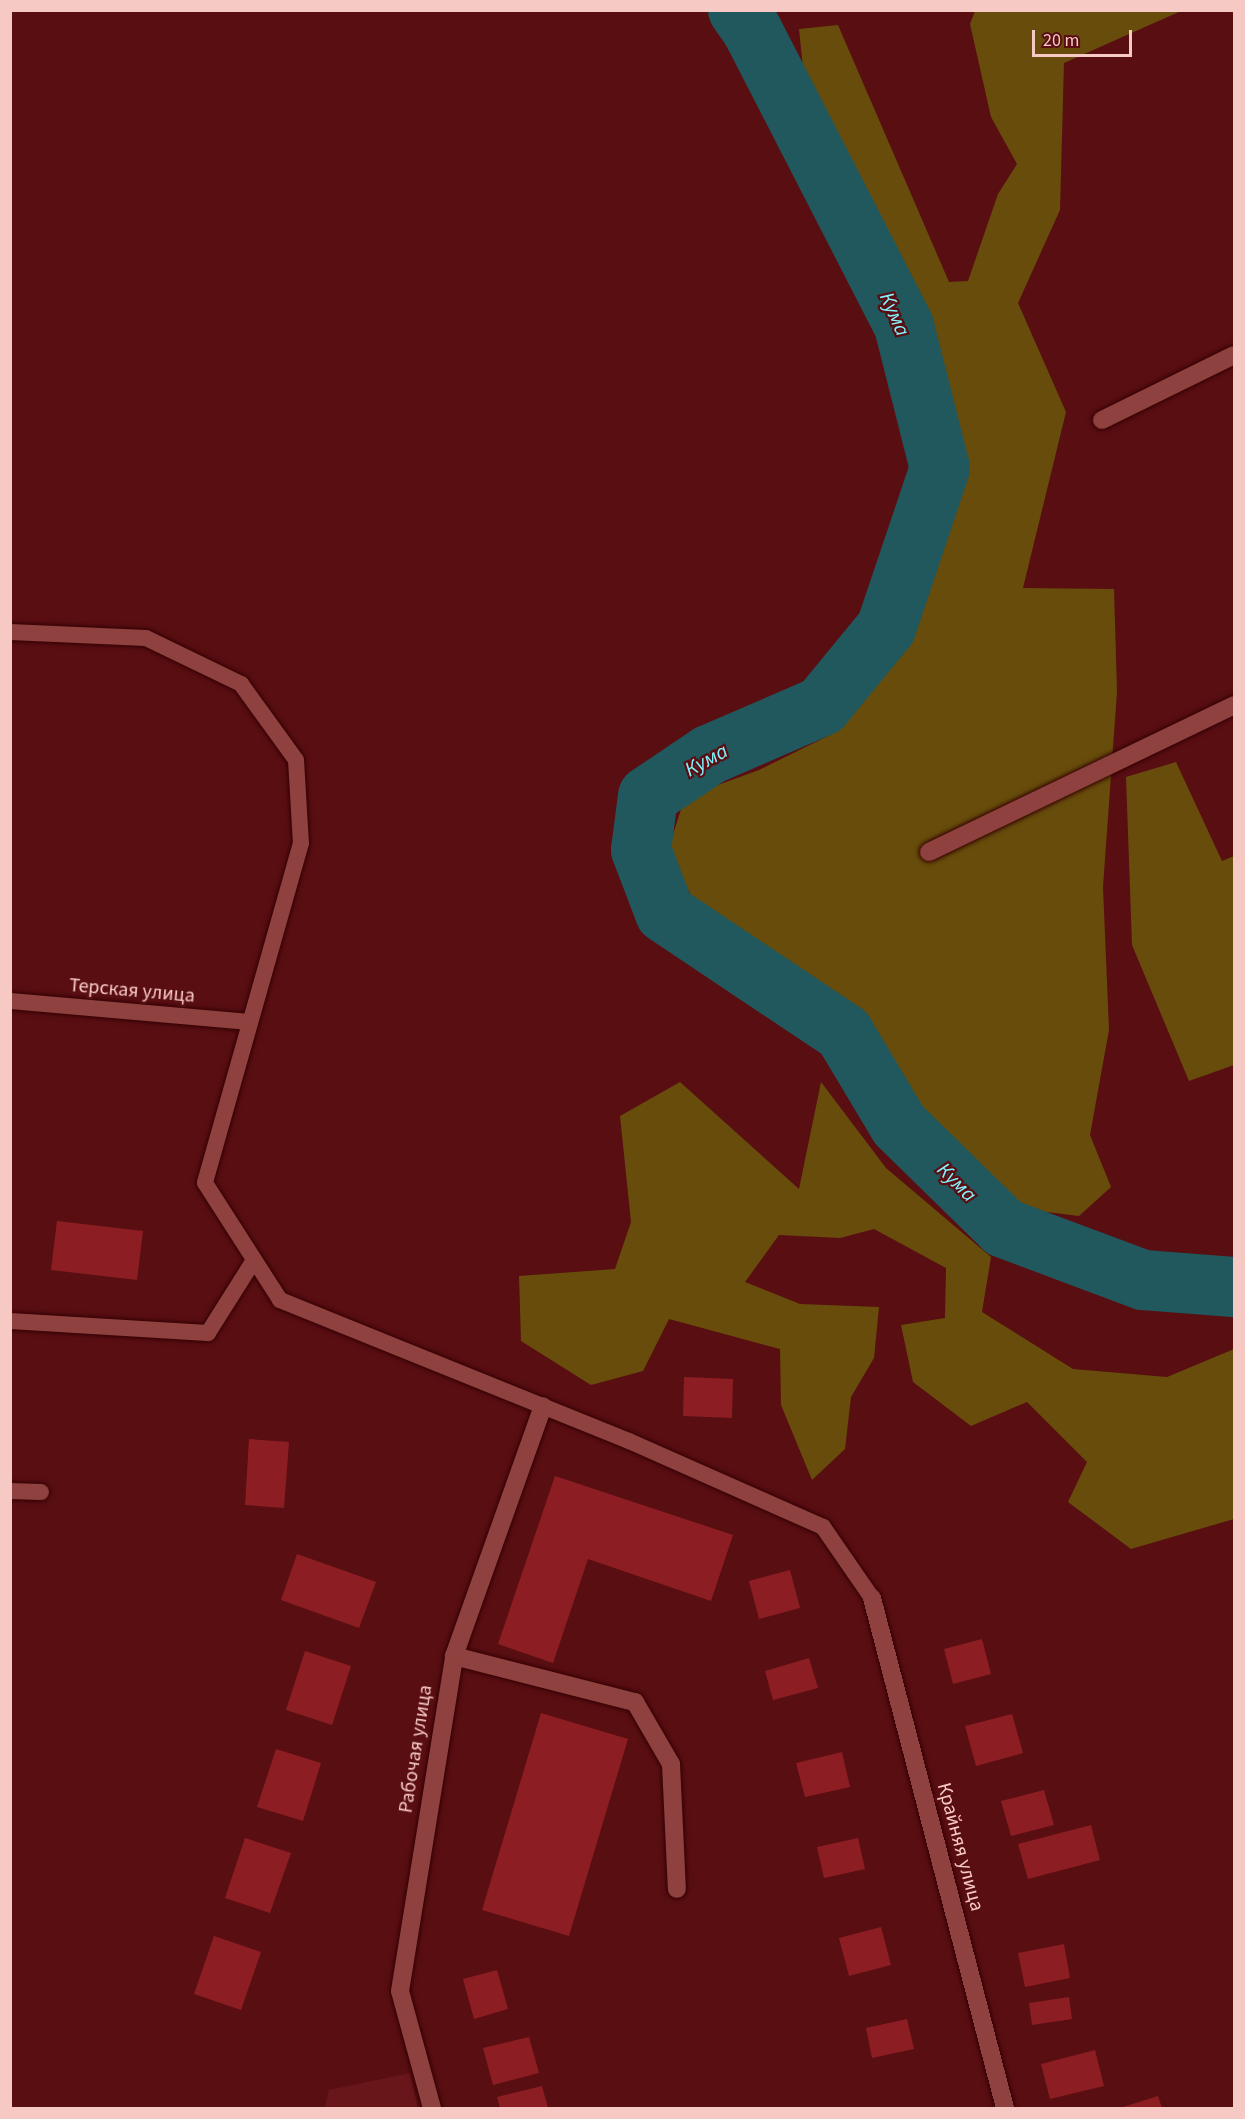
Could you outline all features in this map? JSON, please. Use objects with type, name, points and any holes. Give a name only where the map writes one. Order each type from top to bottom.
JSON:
[{"type":"street","points":[[1102,420],[1234,355]]},
{"type":"street","points":[[929,852],[1234,705]]},
{"type":"street","name":"Рабочая улица","points":[[432,2109],[400,1990],[454,1656],[543,1406]]},
{"type":"street","name":"Крайняя улица","points":[[872,1598],[1005,2109]]},
{"type":"street","points":[[454,1656],[635,1702],[671,1764],[677,1889]]},
{"type":"lane","points":[[10,632],[146,638],[241,684],[296,760],[301,843],[205,1184],[279,1300],[543,1406],[823,1527],[872,1598]]},
{"type":"lane","name":"Терская улица","points":[[10,1001],[250,1022]]},
{"type":"lane","points":[[10,1322],[208,1334],[254,1260]]},
{"type":"lane","points":[[10,1491],[41,1492]]},
{"type":"shaded area","points":[[975,11],[1181,11],[1064,63],[1060,210],[1018,303],[1066,412],[1023,588],[1114,589],[1117,692],[1103,887],[1109,1030],[1090,1135],[1111,1187],[1079,1216],[1014,1208],[908,1096],[870,1024],[700,913],[668,850],[685,797],[759,770],[836,732],[901,652],[960,467],[920,309],[803,68],[799,29],[838,25],[949,282],[968,281],[998,194],[1017,164],[991,117],[970,24]]},
{"type":"shaded area","points":[[1176,762],[1222,861],[1234,856],[1234,1065],[1189,1081],[1132,945],[1126,777]]},
{"type":"shaded area","points":[[680,1082],[799,1189],[821,1082],[886,1168],[991,1257],[982,1312],[1073,1369],[1167,1377],[1234,1349],[1234,1519],[1131,1549],[1068,1502],[1087,1462],[1027,1402],[971,1426],[913,1382],[901,1325],[945,1318],[946,1268],[874,1229],[840,1238],[779,1235],[745,1282],[800,1304],[879,1307],[874,1358],[851,1397],[845,1449],[812,1480],[781,1405],[780,1349],[669,1319],[643,1371],[591,1385],[521,1341],[519,1276],[615,1269],[631,1222],[620,1116]]},
{"type":"shaded area","points":[[410,2073],[418,2108],[325,2108],[329,2090]]},
{"type":"building","points":[[57,1221],[143,1231],[137,1280],[51,1270]]},
{"type":"building","points":[[684,1377],[733,1379],[732,1418],[683,1416]]},
{"type":"building","points":[[249,1439],[289,1442],[284,1508],[245,1505]]},
{"type":"building","points":[[555,1476],[733,1535],[711,1601],[588,1559],[553,1663],[498,1644]]},
{"type":"building","points":[[297,1554],[376,1582],[359,1628],[281,1600]]},
{"type":"building","points":[[790,1570],[800,1608],[759,1619],[749,1581]]},
{"type":"building","points":[[982,1639],[991,1674],[953,1684],[944,1649]]},
{"type":"building","points":[[305,1651],[351,1666],[332,1725],[286,1710]]},
{"type":"building","points":[[809,1658],[818,1688],[773,1700],[765,1671]]},
{"type":"building","points":[[541,1713],[628,1739],[569,1936],[482,1910]]},
{"type":"building","points":[[1012,1714],[1023,1753],[976,1766],[965,1726]]},
{"type":"building","points":[[276,1749],[321,1763],[303,1821],[257,1807]]},
{"type":"building","points":[[842,1752],[850,1787],[805,1797],[796,1763]]},
{"type":"building","points":[[1044,1790],[1054,1825],[1011,1836],[1001,1801]]},
{"type":"building","points":[[1091,1825],[1100,1860],[1028,1879],[1018,1844]]},
{"type":"building","points":[[245,1838],[291,1853],[270,1913],[225,1898]]},
{"type":"building","points":[[858,1838],[865,1869],[824,1878],[817,1847]]},
{"type":"building","points":[[881,1927],[891,1965],[849,1976],[839,1938]]},
{"type":"building","points":[[214,1936],[261,1952],[241,2010],[194,1994]]},
{"type":"building","points":[[1064,1944],[1070,1978],[1025,1987],[1018,1953]]},
{"type":"building","points":[[497,1970],[508,2009],[474,2019],[463,1979]]},
{"type":"building","points":[[1069,1997],[1072,2019],[1032,2025],[1029,2003]]},
{"type":"building","points":[[907,2019],[914,2049],[872,2058],[866,2028]]},
{"type":"building","points":[[529,2037],[539,2073],[493,2085],[483,2048]]},
{"type":"building","points":[[1095,2050],[1104,2086],[1050,2099],[1041,2064]]},
{"type":"building","points":[[542,2086],[548,2108],[500,2108],[497,2097]]},
{"type":"building","points":[[1158,2096],[1162,2108],[1120,2108]]},
{"type":"waterway","name":"Кума","points":[[738,10],[752,30],[904,326],[940,468],[886,628],[822,706],[709,755],[648,796],[641,850],[665,913],[844,1033],[899,1125],[1004,1228],[1143,1280],[1234,1287]]}]
